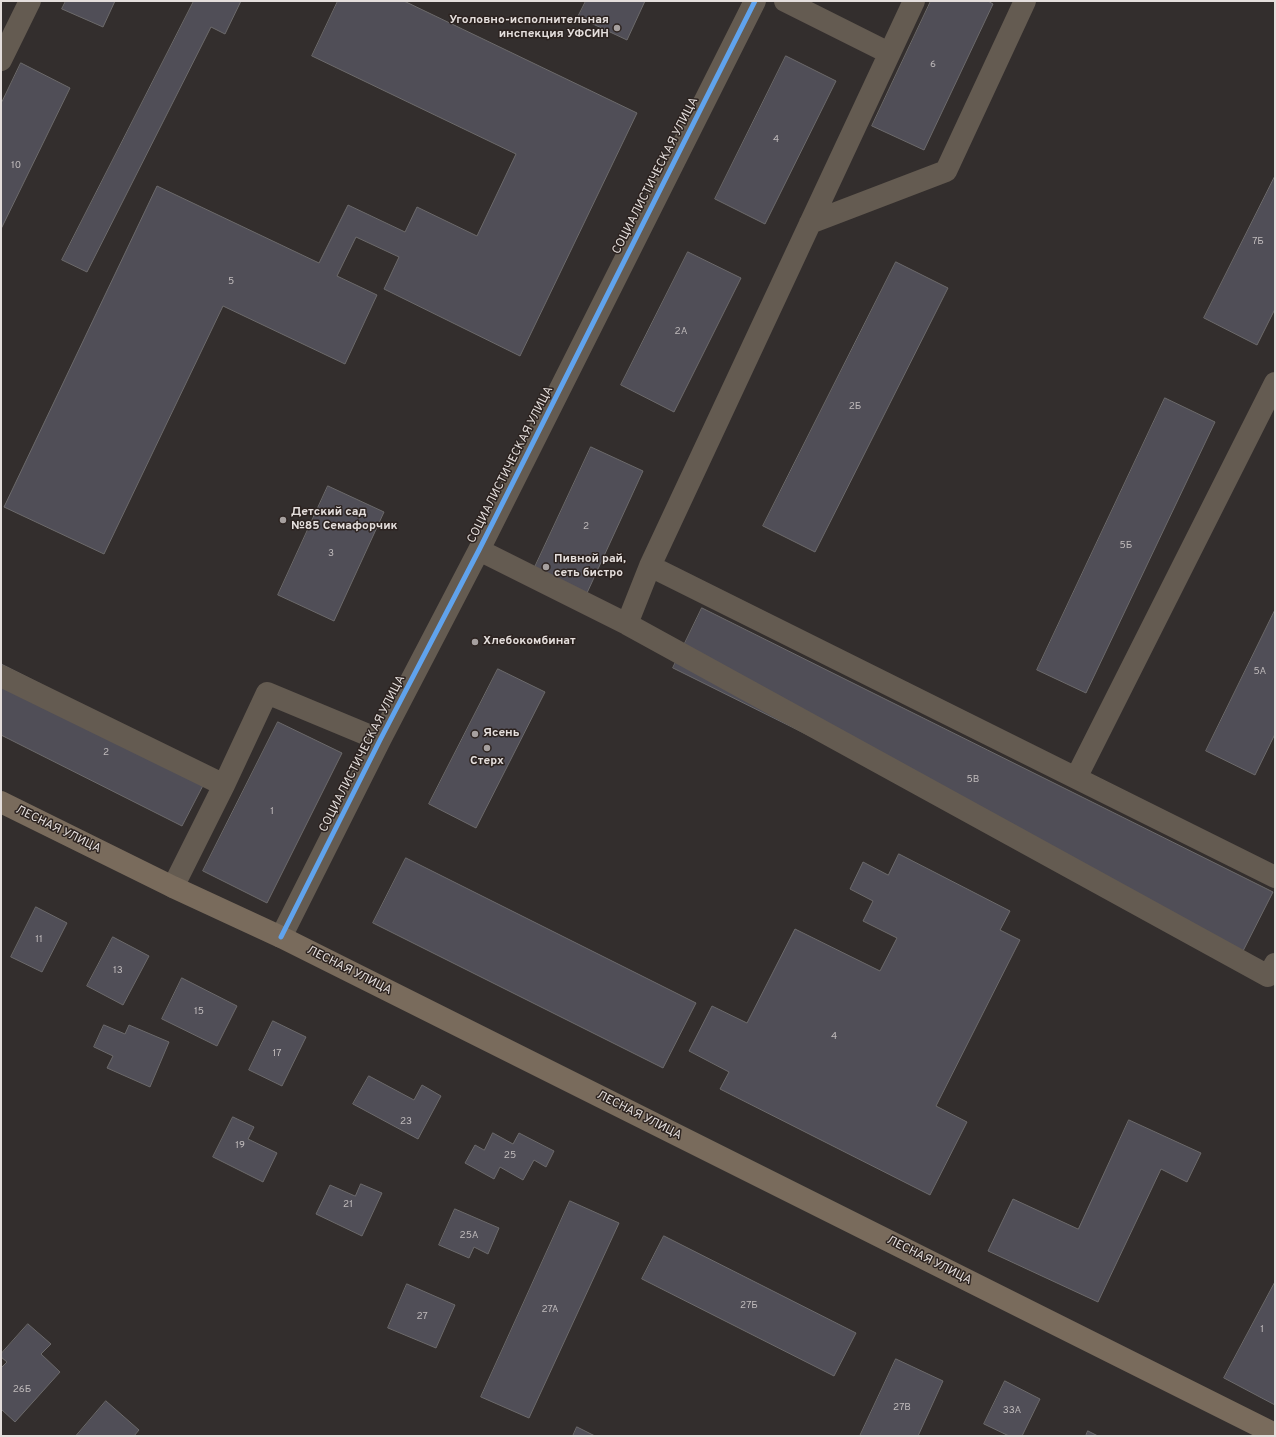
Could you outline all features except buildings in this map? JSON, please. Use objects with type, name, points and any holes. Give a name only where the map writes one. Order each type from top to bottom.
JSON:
[{"type":"main road","name":"ЛЕСНАЯ УЛИЦА","points":[[1,802],[172,887],[281,937],[1275,1434]]},
{"type":"street","points":[[1,60],[30,1]]},
{"type":"street","name":"СОЦИАЛИСТИЧЕСКАЯ УЛИЦА","points":[[281,937],[380,740],[480,550],[755,1]]},
{"type":"street","points":[[784,1],[889,53]]},
{"type":"street","points":[[627,624],[650,566],[914,1]]},
{"type":"street","points":[[810,223],[946,171],[1025,1]]},
{"type":"street","points":[[1076,778],[1275,383]]},
{"type":"street","points":[[480,550],[627,624],[1268,976],[1275,964]]},
{"type":"street","points":[[650,566],[1275,877]]},
{"type":"street","points":[[1,676],[224,785]]},
{"type":"street","points":[[172,887],[224,785],[267,693],[380,740]]},
{"type":"cycle path","points":[[281,937],[380,740],[479,550],[755,1]]},
{"type":"place","name":"Уголовно-исполнительная инспекция УФСИН","points":[[617,28]]},
{"type":"place","name":"Детский сад №85 Семафорчик","points":[[283,520]]},
{"type":"place","name":"Пивной рай, сеть бистро","points":[[546,567]]},
{"type":"place","name":"Хлебокомбинат","points":[[475,642]]},
{"type":"place","name":"Ясень","points":[[475,734]]},
{"type":"place","name":"Стерх","points":[[487,748]]}]
